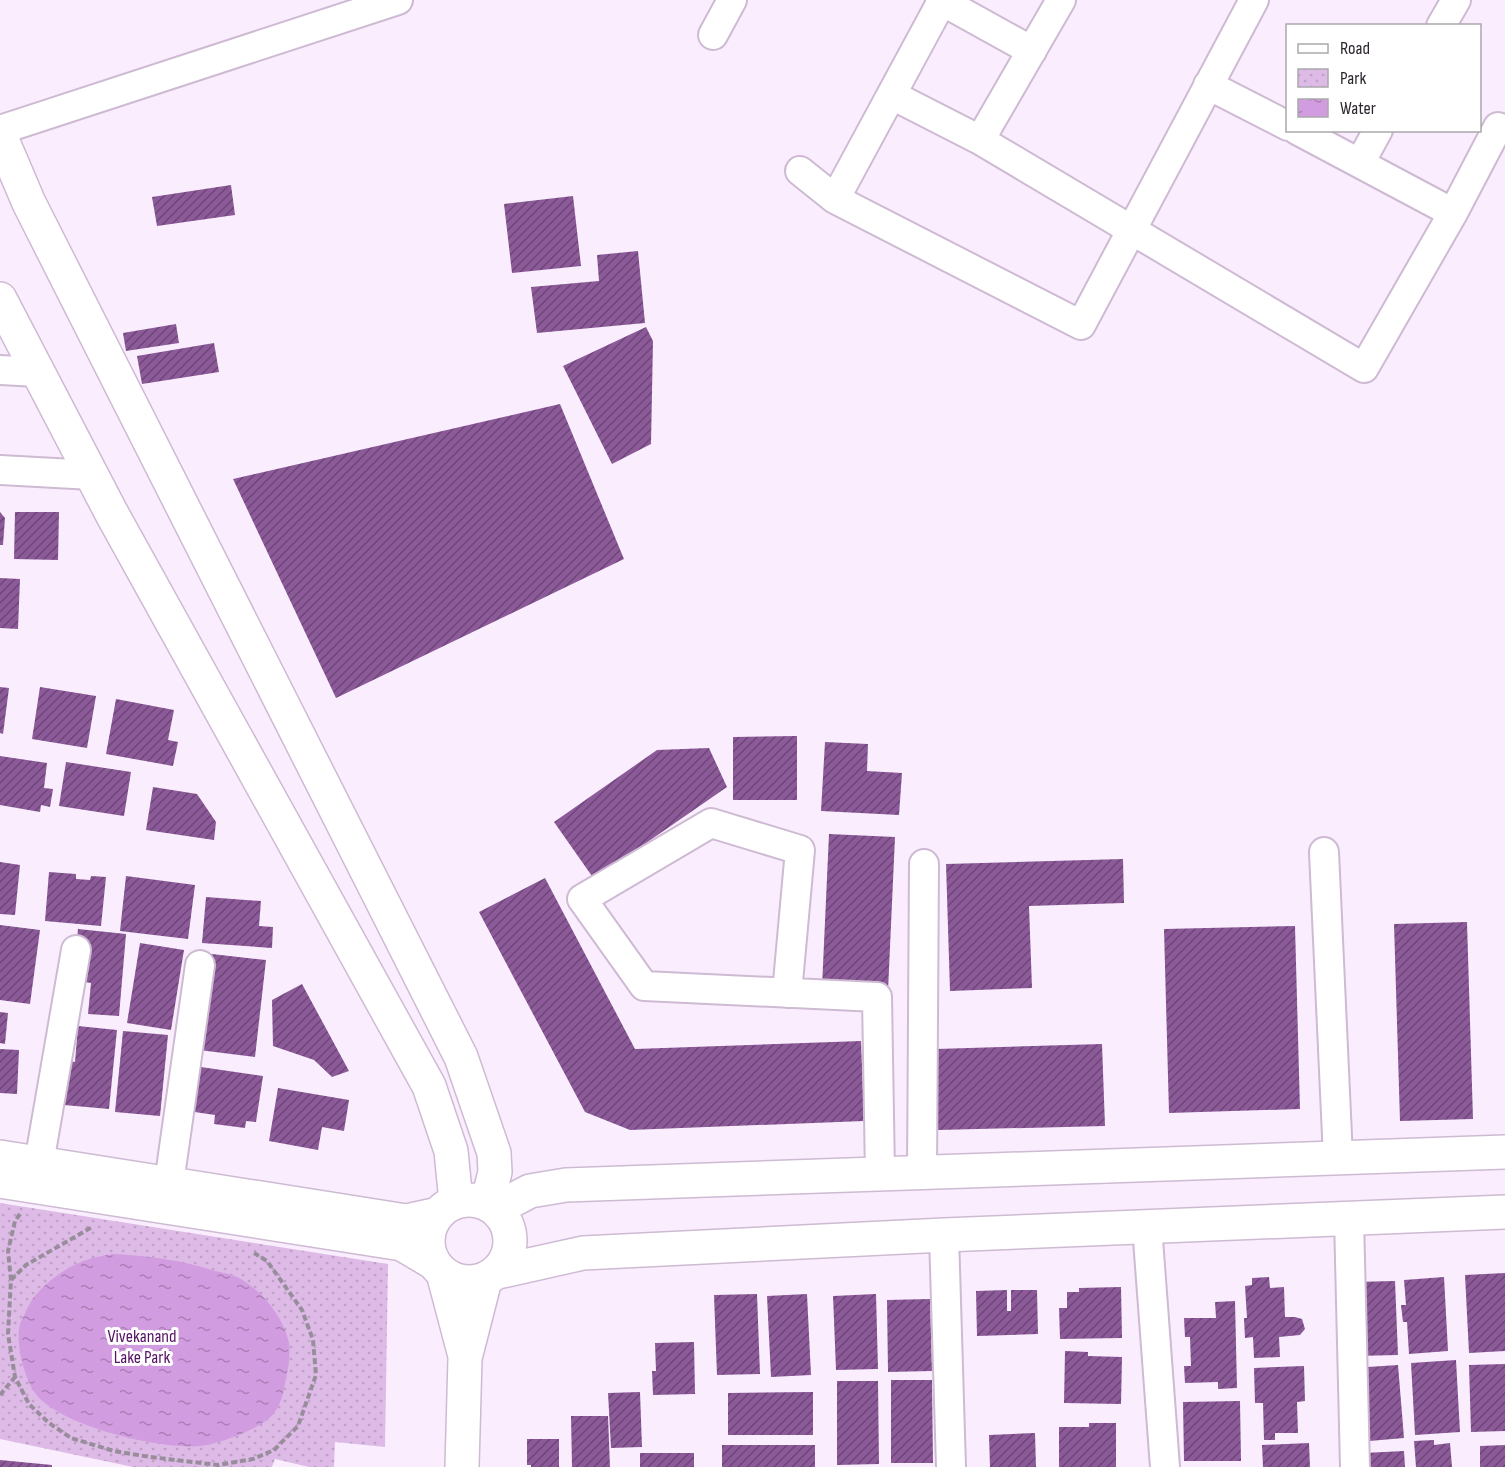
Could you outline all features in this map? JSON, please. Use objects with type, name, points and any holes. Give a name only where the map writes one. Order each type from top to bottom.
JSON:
[{"type":"street","points":[[0,130],[398,0]]},
{"type":"street","points":[[712,36],[732,0]]},
{"type":"street","points":[[980,140],[1061,0]]},
{"type":"street","points":[[800,171],[835,199],[1081,325],[1254,0]]},
{"type":"street","points":[[1442,24],[1456,0]]},
{"type":"street","points":[[835,199],[941,1],[1032,51]]},
{"type":"street","points":[[1208,85],[1286,125]]},
{"type":"street","points":[[892,95],[980,140],[1364,368],[1453,213],[1494,125]]},
{"type":"street","points":[[1301,132],[1453,213]]},
{"type":"street","points":[[1360,163],[1377,132]]},
{"type":"street","points":[[0,135],[34,214],[461,1057],[494,1153],[495,1172],[469,1207],[431,1225],[428,1238],[429,1251],[438,1268],[465,1358]]},
{"type":"street","points":[[0,299],[92,475],[295,848],[429,1086],[469,1207]]},
{"type":"street","points":[[0,370],[38,372]]},
{"type":"street","points":[[0,470],[92,475]]},
{"type":"street","points":[[787,993],[800,850],[711,823],[582,899],[644,986],[787,993],[877,997],[880,1174]]},
{"type":"street","points":[[1324,852],[1338,1158]]},
{"type":"street","points":[[922,1172],[924,864]]},
{"type":"street","points":[[23,1177],[76,950]]},
{"type":"street","points":[[169,1183],[200,965]]},
{"type":"street","points":[[23,1177],[169,1183],[406,1221],[530,1191],[566,1185],[1505,1152]]},
{"type":"street","points":[[0,1157],[23,1177],[402,1244],[452,1280],[474,1283],[492,1276],[583,1253],[944,1235],[1505,1212]]},
{"type":"street","points":[[462,1467],[465,1358],[492,1276],[506,1261],[511,1247],[510,1233],[505,1220],[469,1207]]},
{"type":"street","points":[[1349,1218],[1354,1467]]},
{"type":"street","points":[[1147,1226],[1165,1467]]},
{"type":"street","points":[[944,1235],[951,1467]]},
{"type":"path","points":[[23,1177],[26,1207],[15,1221],[8,1251],[11,1280],[8,1334],[15,1377],[29,1404],[49,1423],[71,1438],[114,1451],[219,1465],[253,1459],[274,1450],[298,1426],[316,1375],[313,1340],[302,1310],[267,1262],[251,1251]]},
{"type":"path","points":[[11,1280],[26,1265],[87,1229],[95,1227]]},
{"type":"path","points":[[0,1395],[15,1377]]},
{"type":"green space","name":"Vivekanand Lake Park","points":[[0,1203],[388,1264],[385,1447],[335,1442],[334,1467],[309,1467],[275,1459],[272,1467],[133,1467],[0,1439]]},
{"type":"water","points":[[113,1254],[177,1261],[229,1274],[249,1284],[265,1298],[282,1324],[289,1343],[288,1366],[282,1398],[269,1419],[229,1439],[208,1445],[161,1444],[137,1440],[87,1425],[47,1405],[35,1393],[24,1369],[19,1341],[20,1324],[30,1303],[44,1286],[66,1270],[80,1262]]},
{"type":"building","points":[[231,185],[235,215],[157,226],[152,197]]},
{"type":"building","points":[[573,196],[581,266],[512,273],[504,204]]},
{"type":"building","points":[[638,251],[645,323],[537,333],[531,287],[599,281],[597,255]]},
{"type":"building","points":[[176,324],[179,343],[126,351],[123,333]]},
{"type":"building","points":[[646,327],[653,341],[651,444],[612,464],[563,366]]},
{"type":"building","points":[[214,343],[219,372],[142,384],[137,356]]},
{"type":"building","points":[[560,404],[624,559],[336,698],[233,479]]},
{"type":"building","points":[[0,512],[5,518],[3,545],[0,545]]},
{"type":"building","points":[[15,512],[59,512],[58,560],[14,559]]},
{"type":"building","points":[[0,578],[20,579],[18,629],[0,628]]},
{"type":"building","points":[[0,687],[9,688],[3,734],[0,733]]},
{"type":"building","points":[[40,687],[96,696],[87,748],[32,739]]},
{"type":"building","points":[[116,699],[174,710],[168,740],[178,742],[173,766],[106,754]]},
{"type":"building","points":[[797,736],[797,800],[733,800],[733,737]]},
{"type":"building","points":[[825,742],[868,744],[867,771],[902,773],[899,815],[821,811]]},
{"type":"building","points":[[709,748],[727,787],[594,879],[554,822],[657,750]]},
{"type":"building","points":[[0,756],[47,763],[44,788],[53,789],[50,807],[41,805],[40,812],[0,805]]},
{"type":"building","points":[[66,762],[131,772],[124,816],[59,806]]},
{"type":"building","points":[[153,787],[197,794],[216,822],[214,840],[146,830]]},
{"type":"building","points":[[829,834],[895,837],[888,991],[822,987]]},
{"type":"building","points":[[1123,859],[1124,903],[1029,906],[1032,988],[950,991],[946,864]]},
{"type":"building","points":[[0,862],[20,865],[15,915],[0,914]]},
{"type":"building","points":[[49,872],[76,874],[76,879],[90,880],[91,876],[106,877],[101,926],[45,921]]},
{"type":"building","points":[[126,876],[195,885],[188,939],[120,931]]},
{"type":"building","points":[[545,878],[635,1049],[861,1041],[864,1121],[630,1130],[585,1112],[479,912]]},
{"type":"building","points":[[206,897],[261,901],[259,926],[273,927],[272,948],[202,943]]},
{"type":"building","points":[[1467,922],[1473,1119],[1400,1121],[1394,924]]},
{"type":"building","points":[[0,925],[40,930],[30,1004],[0,1000]]},
{"type":"building","points":[[1295,926],[1300,1109],[1169,1113],[1164,929]]},
{"type":"building","points":[[78,929],[126,934],[119,1016],[88,1014],[91,983],[85,982],[86,971],[75,958]]},
{"type":"building","points":[[140,943],[184,950],[171,1030],[127,1023]]},
{"type":"building","points":[[203,953],[266,960],[255,1057],[191,1049]]},
{"type":"building","points":[[302,984],[349,1071],[332,1077],[314,1060],[273,1046],[272,1000]]},
{"type":"building","points":[[0,1012],[8,1013],[5,1044],[0,1043]]},
{"type":"building","points":[[78,1026],[117,1030],[109,1109],[64,1105],[69,1061],[75,1062]]},
{"type":"building","points":[[123,1031],[168,1035],[160,1116],[115,1112]]},
{"type":"building","points":[[1102,1044],[1105,1126],[938,1130],[936,1049]]},
{"type":"building","points":[[0,1049],[19,1050],[17,1094],[0,1093]]},
{"type":"building","points":[[187,1065],[263,1076],[256,1122],[246,1121],[245,1128],[214,1124],[215,1115],[181,1110]]},
{"type":"building","points":[[278,1088],[349,1100],[344,1131],[322,1127],[318,1150],[269,1141]]},
{"type":"building","points":[[1505,1273],[1505,1351],[1469,1353],[1465,1275]]},
{"type":"building","points":[[1269,1277],[1270,1288],[1284,1287],[1285,1317],[1302,1319],[1305,1329],[1300,1335],[1279,1337],[1280,1357],[1254,1358],[1253,1337],[1245,1338],[1244,1318],[1247,1318],[1245,1286],[1252,1285],[1252,1278]]},
{"type":"building","points":[[1444,1277],[1448,1351],[1409,1354],[1407,1322],[1403,1322],[1401,1305],[1406,1305],[1404,1280]]},
{"type":"building","points":[[1395,1281],[1398,1355],[1355,1356],[1353,1282]]},
{"type":"building","points":[[1121,1287],[1122,1338],[1060,1339],[1059,1308],[1067,1308],[1067,1292],[1079,1292],[1079,1288]]},
{"type":"building","points":[[1007,1290],[1007,1311],[1011,1311],[1011,1290],[1037,1290],[1038,1334],[977,1336],[976,1291]]},
{"type":"building","points":[[757,1294],[760,1374],[717,1375],[714,1295]]},
{"type":"building","points":[[807,1294],[811,1375],[771,1377],[767,1296]]},
{"type":"building","points":[[876,1294],[878,1369],[836,1370],[833,1296]]},
{"type":"building","points":[[930,1299],[932,1371],[888,1372],[887,1300]]},
{"type":"building","points":[[1235,1301],[1237,1388],[1218,1389],[1218,1382],[1185,1383],[1184,1366],[1191,1366],[1190,1337],[1185,1337],[1184,1318],[1216,1318],[1215,1302]]},
{"type":"building","points":[[694,1342],[695,1394],[653,1395],[652,1371],[656,1371],[655,1343]]},
{"type":"building","points":[[1065,1351],[1088,1352],[1088,1356],[1122,1357],[1121,1404],[1064,1403]]},
{"type":"building","points":[[1456,1360],[1460,1432],[1415,1435],[1411,1363]]},
{"type":"building","points":[[1505,1364],[1505,1431],[1471,1432],[1469,1365]]},
{"type":"building","points":[[1398,1365],[1404,1438],[1358,1442],[1352,1368]]},
{"type":"building","points":[[1304,1366],[1305,1401],[1297,1402],[1298,1433],[1275,1433],[1275,1440],[1264,1440],[1263,1403],[1255,1403],[1254,1368]]},
{"type":"building","points":[[891,1380],[932,1380],[933,1463],[891,1463]]},
{"type":"building","points":[[837,1381],[878,1381],[879,1464],[837,1465]]},
{"type":"building","points":[[640,1392],[642,1447],[611,1448],[608,1393]]},
{"type":"building","points":[[813,1392],[813,1435],[728,1435],[728,1393]]},
{"type":"building","points":[[1240,1401],[1241,1461],[1184,1461],[1183,1402]]},
{"type":"building","points":[[571,1416],[608,1416],[610,1467],[572,1467]]},
{"type":"building","points":[[1089,1423],[1116,1423],[1116,1467],[1059,1467],[1059,1427],[1089,1427]]},
{"type":"building","points":[[1035,1433],[1036,1467],[990,1467],[989,1435]]},
{"type":"building","points":[[527,1439],[559,1439],[559,1467],[527,1465]]},
{"type":"building","points":[[1434,1440],[1434,1445],[1450,1443],[1452,1467],[1416,1467],[1414,1441]]},
{"type":"building","points":[[1309,1443],[1310,1467],[1263,1467],[1262,1445]]},
{"type":"building","points":[[722,1445],[815,1445],[815,1467],[722,1467]]},
{"type":"building","points":[[1505,1445],[1505,1467],[1480,1467],[1480,1446]]},
{"type":"building","points":[[1404,1451],[1405,1467],[1365,1467],[1364,1453]]},
{"type":"building","points":[[640,1453],[694,1453],[694,1467],[640,1467]]},
{"type":"building","points":[[0,1460],[52,1465],[52,1467],[0,1467]]}]
